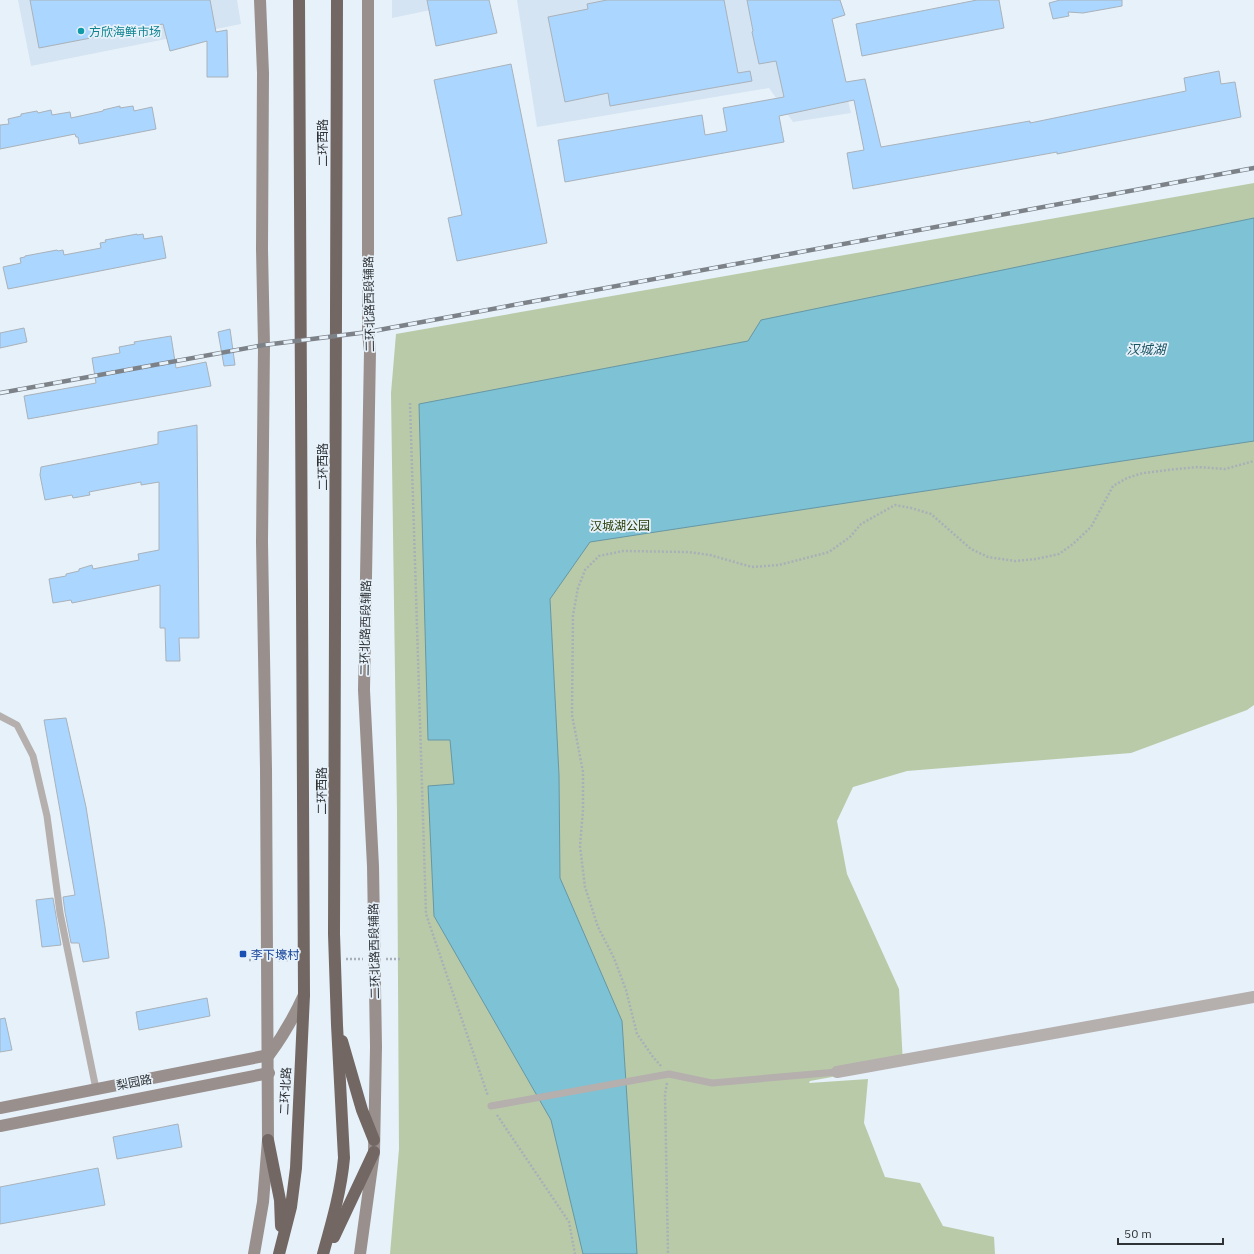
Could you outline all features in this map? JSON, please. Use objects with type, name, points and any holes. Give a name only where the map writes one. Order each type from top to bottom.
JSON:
[{"type":"highway","name":"二环西路","points":[[299,0],[304,927]]},
{"type":"highway","name":"二环西路","points":[[337,0],[334,934],[337,1025]]},
{"type":"highway","name":"二环北路","points":[[280,1249],[291,1207],[296,1168],[304,995],[304,927]]},
{"type":"highway","points":[[324,1254],[374,1146],[337,1025]]},
{"type":"highway","points":[[324,1254],[342,1180],[344,1158],[337,1025]]},
{"type":"highway","points":[[268,1140],[280,1200],[280,1249]]},
{"type":"main road","points":[[254,1254],[264,1202],[268,1140],[269,1055],[266,952],[266,770],[262,542],[264,345],[262,249],[263,72],[260,0]]},
{"type":"main road","name":"二环北路西段辅路","points":[[360,1254],[374,1146],[376,1047],[373,874],[364,690],[370,351],[368,332],[368,0]]},
{"type":"main road","points":[[269,1055],[293,1019],[304,995]]},
{"type":"main road","name":"梨园路","points":[[0,1108],[269,1055]]},
{"type":"main road","name":"梨园路","points":[[0,1126],[268,1073]]},
{"type":"street","points":[[837,1072],[1254,997]]},
{"type":"lane","points":[[0,716],[17,725],[33,756],[47,816],[60,914],[96,1090]]},
{"type":"lane","points":[[491,1106],[669,1074],[712,1083],[837,1072]]},
{"type":"path","points":[[410,403],[426,914],[491,1106],[569,1222],[575,1254]]},
{"type":"path","points":[[668,1254],[665,1094],[669,1074],[653,1057],[636,1034],[626,990],[614,958],[598,927],[585,887],[580,846],[583,810],[583,772],[572,715],[573,615],[578,588],[585,570],[599,556],[631,551],[688,552],[710,555],[752,567],[779,565],[829,552],[850,537],[862,524],[881,512],[896,505],[930,514],[971,549],[988,557],[1015,561],[1036,559],[1059,554],[1073,544],[1091,527],[1113,486],[1127,478],[1143,473],[1198,467],[1224,469],[1254,461]]},
{"type":"shaded area","points":[[18,0],[237,0],[241,24],[31,66]]},
{"type":"shaded area","points":[[392,0],[479,0],[392,18]]},
{"type":"shaded area","points":[[517,0],[824,0],[851,113],[793,122],[769,88],[537,127]]},
{"type":"green space","name":"汉城湖公园","points":[[1254,183],[1254,705],[1247,710],[1131,753],[907,771],[853,787],[837,821],[847,874],[899,989],[903,1064],[810,1081],[809,1083],[868,1079],[864,1123],[885,1177],[920,1183],[943,1226],[994,1237],[995,1254],[390,1254],[399,1149],[397,812],[391,393],[396,334]]},
{"type":"water","name":"汉城湖","points":[[1254,218],[1254,441],[590,542],[550,599],[559,775],[560,878],[622,1021],[637,1254],[583,1254],[551,1120],[434,916],[428,786],[454,784],[450,740],[428,740],[419,404],[748,341],[761,320]]},
{"type":"building","name":"方欣海鲜市场","points":[[30,0],[210,0],[216,32],[227,30],[228,77],[207,77],[207,41],[170,51],[163,24],[39,48]]},
{"type":"building","points":[[427,0],[489,0],[497,33],[436,46]]},
{"type":"building","points":[[607,0],[724,0],[738,73],[750,71],[752,81],[610,106],[608,93],[565,102],[548,17],[588,9],[587,4]]},
{"type":"building","points":[[747,0],[840,0],[845,15],[832,19],[846,82],[865,79],[881,147],[1030,121],[1030,123],[1186,91],[1184,78],[1219,71],[1221,84],[1235,82],[1241,117],[1057,154],[1057,152],[853,189],[847,153],[864,150],[854,100],[779,116],[784,142],[565,182],[558,140],[702,115],[705,135],[727,131],[723,108],[784,97],[776,61],[759,64]]},
{"type":"building","points":[[977,0],[999,0],[1004,28],[862,56],[856,24]]},
{"type":"building","points":[[1060,0],[1122,0],[1122,6],[1083,13],[1068,12],[1069,16],[1053,19],[1049,3]]},
{"type":"building","points":[[511,64],[547,243],[457,261],[448,218],[462,215],[434,80]]},
{"type":"building","points":[[120,106],[120,108],[133,106],[134,111],[152,107],[156,129],[79,144],[78,137],[76,137],[75,134],[0,149],[0,125],[9,124],[8,119],[21,116],[21,114],[37,111],[38,113],[51,110],[52,115],[70,112],[71,118]]},
{"type":"building","points":[[143,234],[144,239],[162,236],[166,258],[8,289],[3,267],[21,263],[20,258],[57,250],[63,250],[64,255],[101,248],[100,243],[106,242],[105,240]]},
{"type":"building","points":[[24,328],[27,342],[0,348],[0,333]]},
{"type":"building","points":[[230,329],[235,365],[224,366],[218,332]]},
{"type":"building","points":[[171,336],[176,368],[206,362],[211,386],[28,419],[24,396],[96,383],[92,358],[120,353],[119,347],[135,344],[134,342]]},
{"type":"building","points":[[197,425],[199,638],[179,638],[180,661],[166,661],[165,628],[160,628],[160,585],[72,603],[71,600],[53,603],[49,579],[66,576],[66,574],[79,571],[79,569],[92,565],[93,569],[139,560],[138,554],[159,550],[159,482],[141,485],[141,482],[89,492],[90,495],[73,498],[72,495],[45,500],[40,475],[41,467],[158,444],[158,432]]},
{"type":"building","points":[[66,718],[86,807],[109,958],[83,962],[79,943],[71,943],[65,912],[63,897],[75,895],[44,720]]},
{"type":"building","points":[[53,898],[61,945],[42,947],[36,900]]},
{"type":"building","points":[[207,998],[210,1016],[139,1030],[136,1012]]},
{"type":"building","points":[[5,1018],[12,1050],[0,1052],[0,1019]]},
{"type":"building","points":[[178,1124],[182,1147],[117,1159],[113,1137]]},
{"type":"building","points":[[98,1168],[105,1205],[0,1224],[0,1187]]},
{"type":"railway","points":[[0,393],[264,345],[368,332],[1254,168]]},
{"type":"place","name":"方欣海鲜市场","points":[[81,31]]},
{"type":"place","name":"李下壕村","points":[[243,954]]}]
